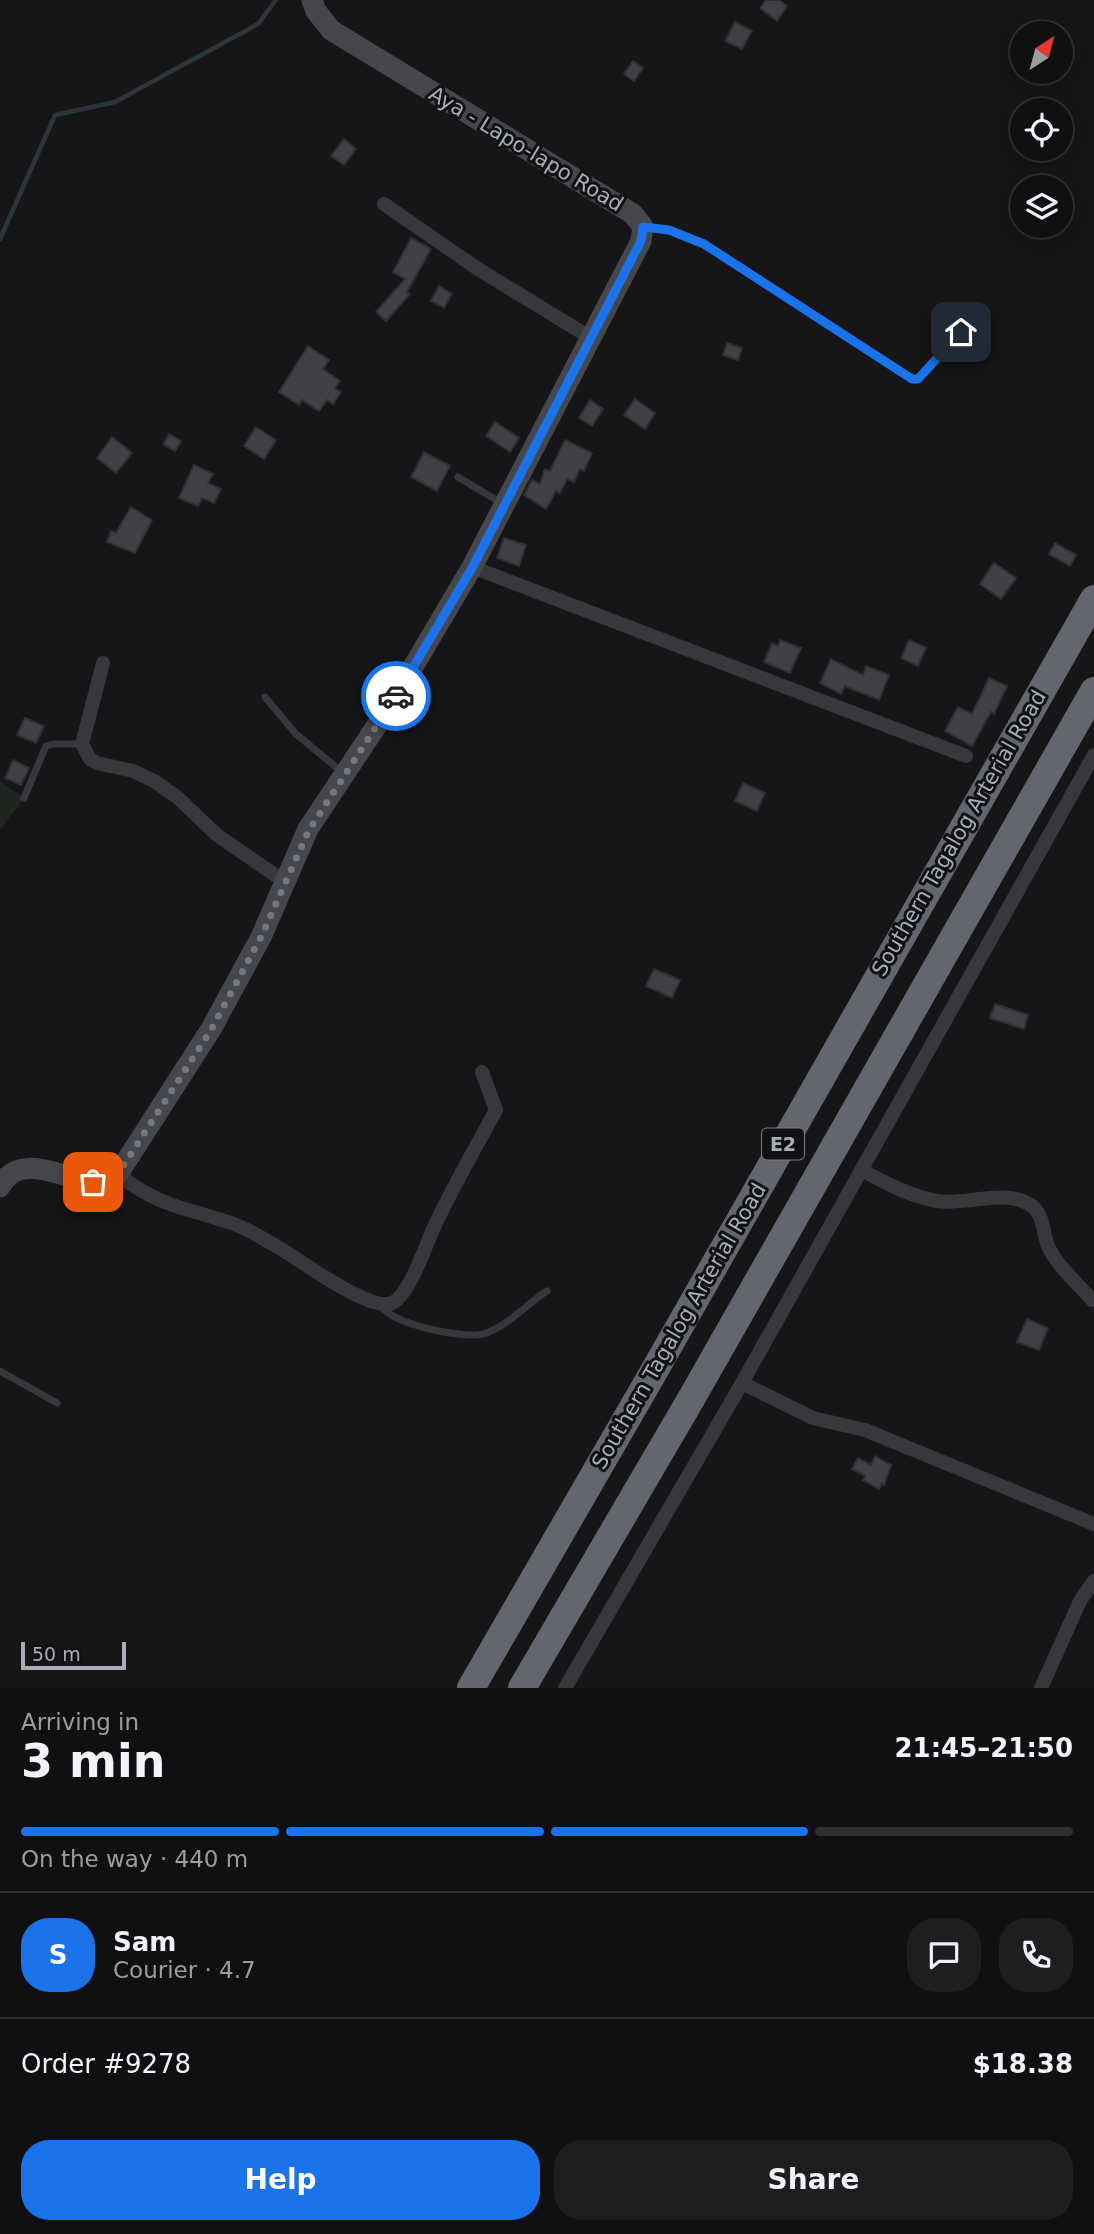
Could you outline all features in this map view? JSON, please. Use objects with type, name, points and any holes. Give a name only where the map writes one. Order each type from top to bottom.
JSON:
[{"type":"highway","name":"Southern Tagalog Arterial Road","points":[[471,1688],[1094,599]]},
{"type":"highway","name":"E2","points":[[522,1688],[691,1399],[1094,691]]},
{"type":"street","name":"Aya - Lapo-lapo Road","points":[[118,1174],[211,1030],[261,937],[309,830],[393,701],[472,568],[641,241],[643,227],[633,214],[331,30],[316,11],[312,0]]},
{"type":"street","points":[[384,204],[478,269],[591,338]]},
{"type":"street","points":[[472,568],[966,756]]},
{"type":"street","points":[[103,663],[82,744],[90,759],[133,771],[154,781],[177,797],[217,835],[285,883]]},
{"type":"street","points":[[565,1688],[742,1383],[1094,755]]},
{"type":"street","points":[[0,1186],[15,1171],[28,1167],[93,1182],[106,1181],[118,1174],[138,1190],[165,1204],[237,1225],[282,1249],[362,1299],[381,1305],[392,1304],[404,1292],[436,1223],[496,1110],[482,1072]]},
{"type":"street","points":[[862,1170],[893,1187],[937,1201],[1016,1199],[1034,1207],[1044,1227],[1048,1246],[1092,1300]]},
{"type":"street","points":[[742,1383],[813,1418],[865,1430],[1094,1524]]},
{"type":"street","points":[[1041,1688],[1080,1601],[1094,1581]]},
{"type":"lane","points":[[643,227],[669,230],[704,244],[912,379],[918,379],[961,332]]},
{"type":"lane","points":[[458,477],[505,505]]},
{"type":"lane","points":[[265,696],[296,734],[345,774]]},
{"type":"lane","points":[[24,797],[46,746],[82,744]]},
{"type":"lane","points":[[381,1305],[389,1315],[446,1333],[482,1334],[499,1326],[547,1291]]},
{"type":"lane","points":[[0,1371],[57,1403]]},
{"type":"shaded area","points":[[0,781],[24,798],[0,830]]},
{"type":"building","points":[[766,0],[779,0],[787,6],[777,21],[760,8]]},
{"type":"building","points":[[735,22],[752,31],[742,49],[725,41]]},
{"type":"building","points":[[633,61],[643,68],[634,81],[624,74]]},
{"type":"building","points":[[344,139],[356,149],[344,165],[331,156]]},
{"type":"building","points":[[411,238],[431,249],[407,292],[410,294],[386,321],[376,312],[405,279],[393,272]]},
{"type":"building","points":[[439,286],[452,294],[444,308],[431,301]]},
{"type":"building","points":[[974,307],[983,313],[972,331],[962,325]]},
{"type":"building","points":[[727,343],[742,348],[738,360],[723,355]]},
{"type":"building","points":[[308,346],[329,360],[323,369],[340,381],[335,388],[341,392],[333,404],[327,400],[319,411],[302,400],[299,405],[279,392]]},
{"type":"building","points":[[635,399],[655,413],[645,429],[624,415]]},
{"type":"building","points":[[590,400],[603,409],[592,426],[579,418]]},
{"type":"building","points":[[495,422],[519,438],[510,452],[486,436]]},
{"type":"building","points":[[256,427],[276,440],[264,459],[244,446]]},
{"type":"building","points":[[169,434],[181,441],[175,451],[163,444]]},
{"type":"building","points":[[112,437],[132,453],[116,473],[97,458]]},
{"type":"building","points":[[565,440],[592,453],[584,471],[580,469],[574,482],[567,479],[560,493],[556,491],[546,509],[524,495],[532,480],[540,484],[545,469],[550,471]]},
{"type":"building","points":[[424,452],[450,466],[437,491],[411,477]]},
{"type":"building","points":[[194,465],[213,474],[208,483],[221,489],[214,503],[202,498],[198,506],[179,498]]},
{"type":"building","points":[[131,507],[152,520],[135,553],[107,542],[111,531],[116,533]]},
{"type":"building","points":[[504,538],[526,545],[519,566],[497,558]]},
{"type":"building","points":[[1055,543],[1076,555],[1070,566],[1049,554]]},
{"type":"building","points":[[994,563],[1016,578],[1001,599],[980,584]]},
{"type":"building","points":[[780,640],[801,648],[790,673],[764,662],[772,643],[778,646]]},
{"type":"building","points":[[909,640],[926,648],[918,666],[901,658]]},
{"type":"building","points":[[831,659],[863,675],[866,666],[889,675],[879,700],[845,686],[841,694],[820,683]]},
{"type":"building","points":[[989,678],[1007,686],[994,714],[991,712],[972,746],[945,731],[958,707],[972,714]]},
{"type":"building","points":[[25,718],[44,726],[36,743],[17,735]]},
{"type":"building","points":[[13,760],[29,768],[21,785],[5,778]]},
{"type":"building","points":[[743,783],[765,793],[757,811],[735,801]]},
{"type":"building","points":[[654,969],[680,980],[672,998],[646,986]]},
{"type":"building","points":[[995,1004],[1028,1015],[1024,1029],[990,1018]]},
{"type":"building","points":[[1027,1319],[1048,1328],[1039,1350],[1017,1342]]},
{"type":"building","points":[[875,1456],[891,1465],[884,1485],[882,1483],[879,1489],[863,1480],[865,1476],[852,1469],[858,1458],[871,1465]]},
{"type":"waterway","points":[[0,239],[55,115],[115,102],[258,24],[276,0]]},
{"type":"way so far","points":[[93,1182],[106,1181],[118,1174],[211,1030],[261,937],[309,830],[396,696]]},
{"type":"route","points":[[396,696],[472,568],[641,241],[643,227],[669,230],[704,244],[912,379],[918,379],[961,332]]}]
